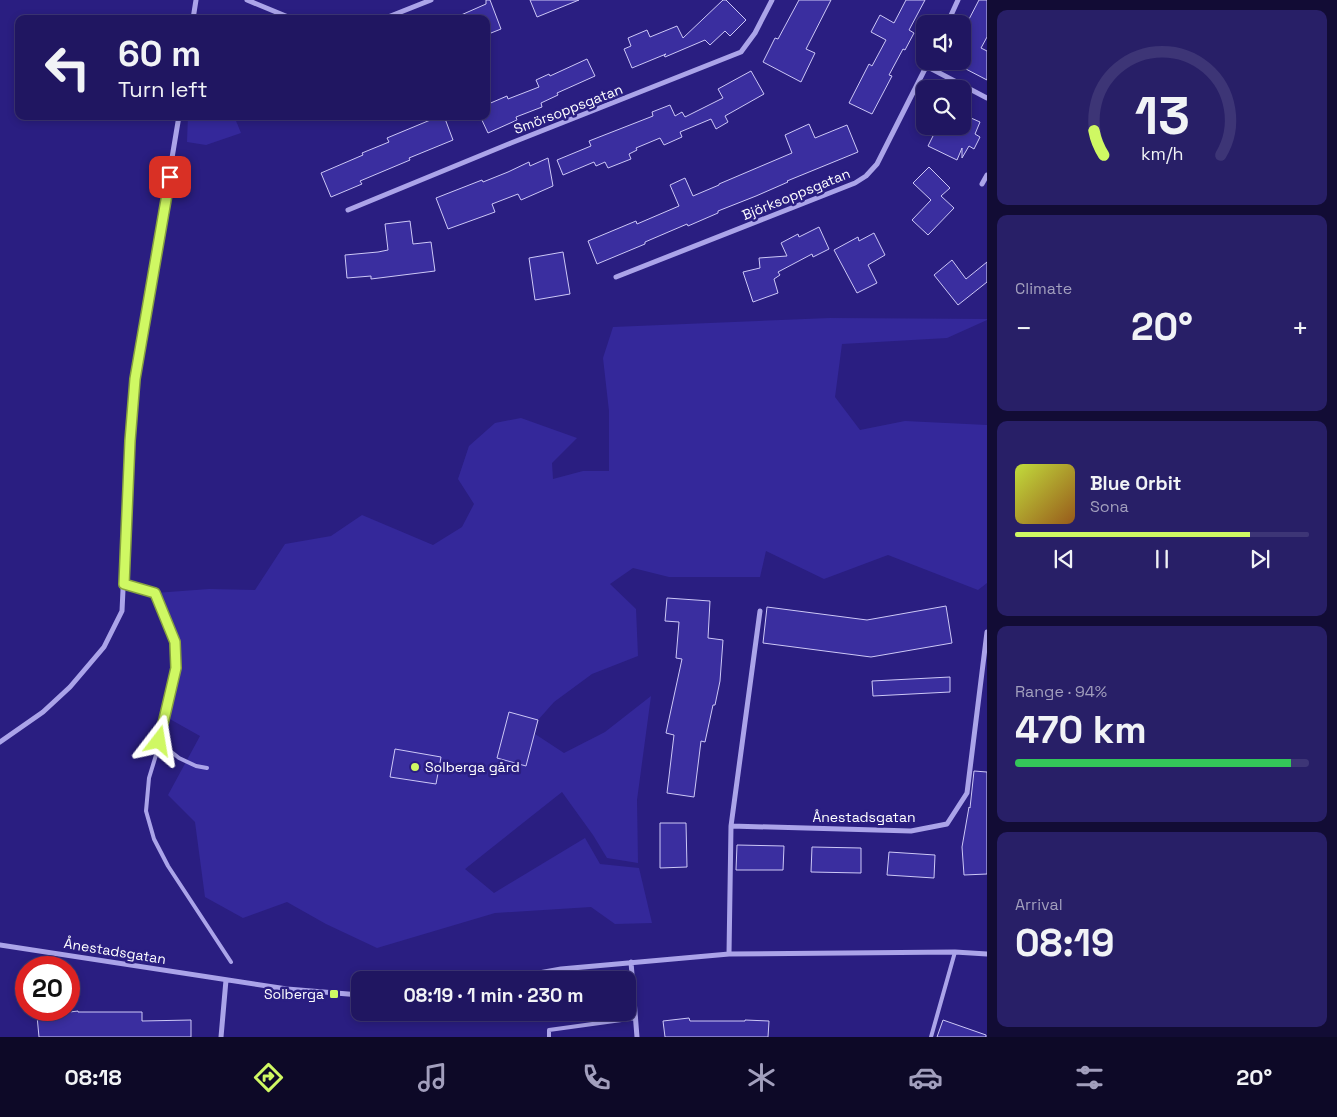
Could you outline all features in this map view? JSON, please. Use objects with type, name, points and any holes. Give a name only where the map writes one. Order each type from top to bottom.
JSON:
[{"type":"street","points":[[194,15],[196,0]]},
{"type":"street","points":[[247,0],[283,15]]},
{"type":"street","points":[[393,15],[431,0]]},
{"type":"street","name":"Smörsoppsgatan","points":[[348,210],[502,146],[741,52],[755,33],[772,0]]},
{"type":"street","points":[[951,15],[958,0]]},
{"type":"street","name":"Björksoppsgatan","points":[[616,277],[855,183],[866,176],[878,164],[925,70]]},
{"type":"street","name":"Björksoppsgatan","points":[[938,70],[987,98]]},
{"type":"street","points":[[0,742],[43,712],[70,687],[104,647],[122,610],[130,441],[135,379],[178,120]]},
{"type":"street","points":[[982,184],[987,176]]},
{"type":"street","points":[[729,954],[731,826],[760,611]]},
{"type":"street","name":"Ånestadsgatan","points":[[731,826],[911,831],[948,824],[966,794],[987,632]]},
{"type":"street","name":"Ånestadsgatan","points":[[0,945],[287,989],[351,994]]},
{"type":"street","points":[[550,971],[729,954],[955,952],[987,954]]},
{"type":"street","points":[[631,962],[632,971]]},
{"type":"street","points":[[221,1037],[226,980]]},
{"type":"street","points":[[636,1018],[637,1037]]},
{"type":"lane","points":[[124,584],[155,593],[175,642],[176,668],[163,728],[149,778],[146,812],[154,839],[168,866],[232,962]]},
{"type":"lane","points":[[163,728],[169,750],[179,758],[196,766],[207,768]]},
{"type":"lane","points":[[930,1037],[955,952]]},
{"type":"lane","points":[[549,1037],[549,1030],[614,1021]]},
{"type":"shaded area","points":[[188,120],[236,120],[241,133],[206,145],[187,142]]},
{"type":"shaded area","points":[[830,318],[987,319],[947,338],[842,344],[835,397],[860,430],[905,421],[987,425],[987,583],[978,590],[888,555],[824,579],[766,551],[760,577],[669,577],[633,568],[610,584],[636,609],[638,656],[592,674],[554,702],[538,720],[535,734],[564,753],[605,732],[651,696],[637,800],[638,863],[607,858],[562,792],[465,869],[494,893],[585,838],[600,864],[639,868],[652,923],[615,924],[591,907],[495,913],[377,948],[326,924],[287,902],[243,918],[205,897],[195,822],[168,795],[200,736],[168,718],[180,654],[155,593],[209,589],[255,590],[285,544],[331,536],[362,515],[433,545],[462,527],[474,504],[458,479],[469,446],[495,423],[521,418],[577,438],[552,463],[553,479],[583,471],[609,471],[609,411],[603,358],[613,327]]},
{"type":"building","points":[[486,0],[490,0],[501,29],[490,33],[490,15],[461,15],[486,4]]},
{"type":"building","points":[[530,0],[579,0],[537,17]]},
{"type":"building","points":[[723,0],[726,0],[746,20],[730,36],[725,31],[710,45],[705,40],[665,57],[664,55],[666,54],[632,68],[624,49],[631,46],[628,38],[647,30],[650,37],[677,26],[683,38]]},
{"type":"building","points":[[799,0],[831,0],[806,49],[815,53],[801,82],[763,62],[775,38],[778,39]]},
{"type":"building","points":[[906,0],[925,0],[909,30],[914,33],[889,75],[892,76],[872,114],[849,103],[869,64],[872,66],[886,40],[871,32],[880,15],[894,23]]},
{"type":"building","points":[[979,0],[987,0],[987,37],[981,48],[987,51],[987,80],[968,70],[971,70],[971,15]]},
{"type":"building","points":[[587,59],[595,76],[557,93],[558,95],[541,103],[542,107],[516,117],[517,120],[488,133],[482,120],[490,120],[490,103],[507,96],[508,99],[539,87],[536,80],[549,74],[550,76]]},
{"type":"building","points":[[751,71],[764,94],[725,116],[728,122],[716,129],[711,119],[680,132],[682,137],[664,145],[660,138],[636,148],[637,150],[629,154],[631,159],[608,168],[605,162],[596,166],[594,162],[563,175],[557,160],[591,146],[589,141],[653,116],[652,112],[670,105],[675,116],[682,112],[685,117],[723,98],[718,89]]},
{"type":"building","points":[[971,118],[980,122],[975,134],[980,137],[974,149],[969,146],[962,158],[962,148],[957,160],[928,146],[934,135],[971,135]]},
{"type":"building","points":[[430,120],[446,120],[453,140],[409,158],[410,160],[360,181],[362,184],[331,197],[321,173],[389,142],[387,138]]},
{"type":"building","points":[[809,124],[815,138],[847,125],[858,152],[597,264],[588,241],[636,221],[637,224],[679,206],[670,185],[685,178],[693,196],[792,153],[785,135]]},
{"type":"building","points":[[548,158],[553,186],[521,200],[518,194],[492,204],[495,212],[448,229],[436,198],[482,180],[483,182],[529,162],[530,166]]},
{"type":"building","points":[[929,167],[950,188],[941,196],[954,208],[928,235],[912,220],[931,200],[913,183]]},
{"type":"building","points":[[410,221],[413,244],[431,242],[435,271],[371,279],[371,276],[347,278],[345,255],[388,250],[385,224]]},
{"type":"building","points":[[819,227],[829,249],[813,257],[812,254],[778,272],[780,275],[774,279],[778,293],[753,302],[743,272],[760,268],[759,258],[787,256],[781,243],[798,234],[799,237]]},
{"type":"building","points":[[874,233],[885,255],[868,265],[877,283],[857,293],[834,250],[858,237],[859,241]]},
{"type":"building","points":[[563,252],[570,294],[535,300],[529,258]]},
{"type":"building","points":[[952,260],[966,279],[987,262],[987,282],[958,305],[934,275]]},
{"type":"building","points":[[667,598],[710,601],[708,638],[723,640],[720,681],[705,742],[701,741],[694,797],[667,793],[674,735],[666,733],[682,659],[676,658],[679,622],[665,621]]},
{"type":"building","points":[[946,606],[952,643],[871,657],[763,643],[767,607],[867,620]]},
{"type":"building","points":[[950,677],[950,692],[873,696],[872,681]]},
{"type":"building","points":[[509,712],[538,720],[526,766],[497,758]]},
{"type":"building","name":"Solberga gård","points":[[395,749],[441,757],[436,784],[390,777]]},
{"type":"building","points":[[974,771],[987,772],[987,874],[964,875],[962,847],[970,808]]},
{"type":"building","points":[[660,823],[686,823],[687,867],[660,868]]},
{"type":"building","points":[[737,845],[784,846],[783,870],[736,870]]},
{"type":"building","points":[[812,847],[861,848],[861,873],[811,872]]},
{"type":"building","points":[[889,852],[935,855],[934,878],[887,875]]},
{"type":"building","points":[[80,1012],[142,1012],[142,1021],[191,1020],[191,1037],[39,1037],[37,1021],[80,1021]]},
{"type":"building","points":[[689,1018],[690,1021],[769,1021],[768,1037],[665,1037],[663,1021]]},
{"type":"building","points":[[943,1020],[986,1035],[986,1037],[937,1037]]},
{"type":"place","name":"Solberga gård","points":[[415,767]]},
{"type":"place","name":"Solberga","points":[[334,994]]},
{"type":"route","points":[[159,741],[176,668],[175,642],[155,593],[124,584],[130,441],[135,379],[170,177]]}]
